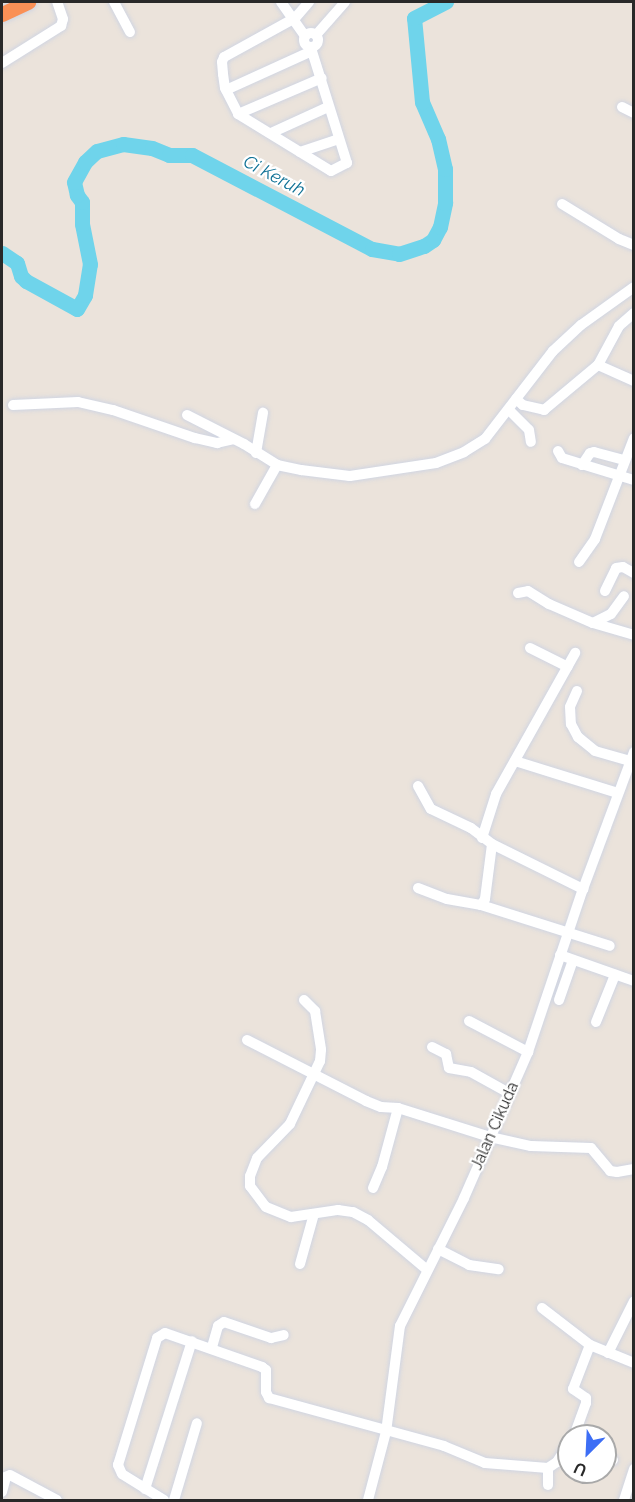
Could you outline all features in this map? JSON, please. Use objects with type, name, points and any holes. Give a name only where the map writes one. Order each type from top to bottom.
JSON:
[{"type":"highway","points":[[2,14],[20,3]]},
{"type":"street","points":[[2,63],[61,26],[63,19],[57,2]]},
{"type":"street","points":[[114,2],[130,32]]},
{"type":"street","points":[[226,90],[311,49],[318,42],[281,2]]},
{"type":"street","points":[[309,2],[295,18],[224,57],[222,62],[226,90],[238,114],[331,171],[347,163],[311,49]]},
{"type":"street","points":[[311,35],[345,2]]},
{"type":"street","points":[[238,114],[322,78]]},
{"type":"street","points":[[271,133],[328,107]]},
{"type":"street","points":[[622,107],[633,113]]},
{"type":"street","points":[[300,152],[339,139]]},
{"type":"street","points":[[562,204],[619,239],[633,245]]},
{"type":"street","points":[[187,416],[234,439],[276,465],[350,476],[436,463],[464,452],[485,439],[554,351],[581,325],[633,287]]},
{"type":"street","points":[[516,399],[523,405],[543,410],[598,365],[619,326],[633,314]]},
{"type":"street","points":[[598,365],[633,381]]},
{"type":"street","points":[[14,405],[78,402],[113,410],[195,438],[217,443],[234,439]]},
{"type":"street","points":[[509,410],[529,430],[531,442]]},
{"type":"street","points":[[255,453],[263,413]]},
{"type":"street","points":[[579,562],[595,539],[633,438]]},
{"type":"street","points":[[558,451],[562,458],[633,480]]},
{"type":"street","points":[[582,465],[590,453],[594,452],[623,460]]},
{"type":"street","points":[[255,504],[276,465]]},
{"type":"street","points":[[605,591],[616,568],[622,567],[633,573]]},
{"type":"street","points":[[518,593],[528,591],[549,604],[593,623],[633,636]]},
{"type":"street","points":[[593,623],[611,614],[624,596]]},
{"type":"street","points":[[530,648],[567,667]]},
{"type":"street","points":[[482,838],[496,794],[575,652]]},
{"type":"street","points":[[577,691],[570,707],[571,724],[578,737],[595,751],[632,756]]},
{"type":"street","name":"Jalan Cikuda","points":[[368,1500],[386,1432],[397,1332],[426,1269],[438,1249],[528,1052],[583,889],[632,756]]},
{"type":"street","points":[[515,761],[620,790],[633,790]]},
{"type":"street","points":[[418,786],[431,809],[471,828],[492,844],[583,889]]},
{"type":"street","points":[[481,905],[485,899],[492,844]]},
{"type":"street","points":[[418,888],[447,899],[481,905],[610,945]]},
{"type":"street","points":[[560,955],[633,981]]},
{"type":"street","points":[[559,1000],[573,960]]},
{"type":"street","points":[[596,1022],[615,975]]},
{"type":"street","points":[[304,1000],[315,1011],[321,1056],[290,1124],[264,1149],[249,1176],[250,1186],[266,1207],[291,1218],[338,1210],[353,1212],[368,1220],[426,1269]]},
{"type":"street","points":[[469,1021],[528,1052]]},
{"type":"street","points":[[247,1040],[381,1107],[398,1108],[490,1137],[531,1146],[591,1148],[610,1171],[617,1173],[633,1169]]},
{"type":"street","points":[[432,1047],[446,1054],[449,1068],[471,1072],[509,1094]]},
{"type":"street","points":[[373,1188],[382,1167],[398,1108]]},
{"type":"street","points":[[300,1263],[314,1214]]},
{"type":"street","points":[[438,1249],[469,1265],[499,1269]]},
{"type":"street","points":[[608,1353],[633,1301]]},
{"type":"street","points":[[542,1308],[590,1345],[633,1363]]},
{"type":"street","points":[[212,1347],[218,1326],[224,1322],[271,1338],[284,1335]]},
{"type":"street","points":[[164,1500],[122,1474],[118,1465],[157,1338],[168,1333],[212,1347],[262,1367],[266,1371],[266,1392],[269,1398],[386,1432],[444,1446],[490,1464],[548,1468],[557,1462]]},
{"type":"street","points":[[145,1489],[192,1341]]},
{"type":"street","points":[[578,1424],[586,1398],[573,1389],[590,1345]]},
{"type":"street","points":[[174,1500],[197,1423]]},
{"type":"street","points":[[548,1468],[548,1485]]},
{"type":"street","points":[[624,1500],[633,1469]]},
{"type":"street","points":[[2,1492],[6,1477],[10,1475],[57,1500]]},
{"type":"waterway","name":"Ci Keruh","points":[[2,253],[17,263],[21,276],[26,281],[77,309],[85,295],[90,264],[82,224],[82,202],[77,195],[74,182],[85,162],[97,151],[123,144],[152,148],[169,155],[192,155],[372,249],[399,254],[424,246],[433,240],[440,227],[445,203],[445,169],[438,139],[422,102],[414,18],[446,2]]}]
